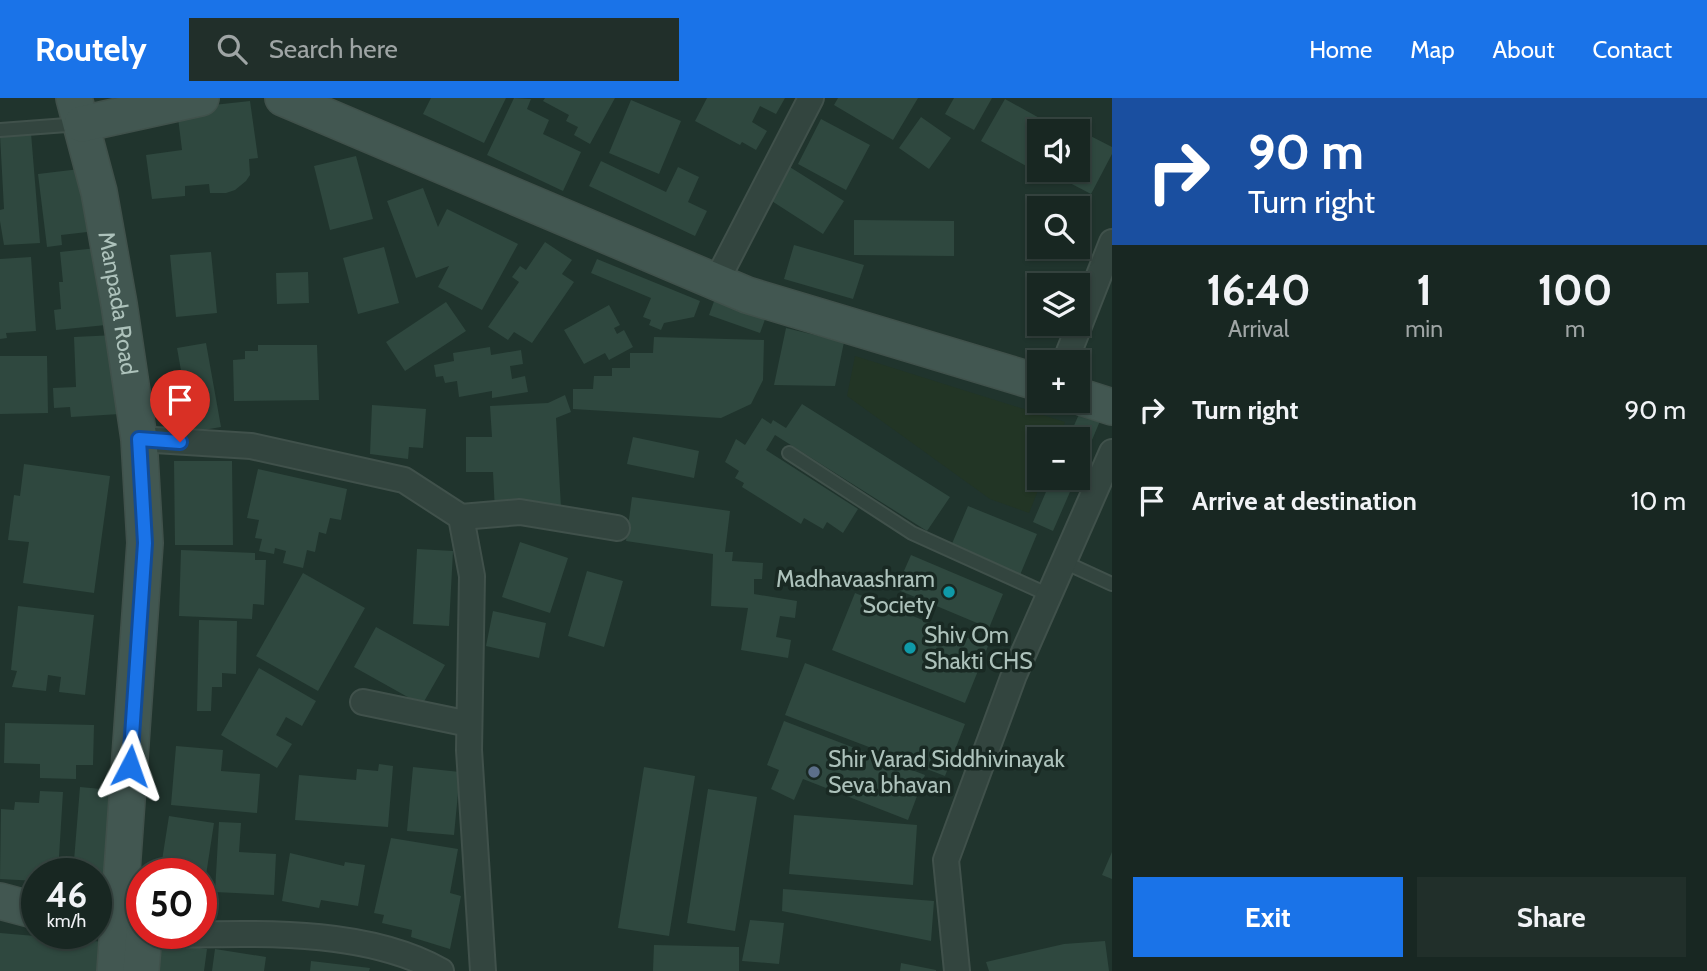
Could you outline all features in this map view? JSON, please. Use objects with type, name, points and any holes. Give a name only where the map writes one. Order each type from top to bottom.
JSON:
[{"type":"main road","points":[[90,109],[201,98]]},
{"type":"main road","points":[[283,98],[326,106],[747,295],[1027,379]]},
{"type":"main road","name":"Manpada Road","points":[[90,109],[161,505],[162,580],[148,858]]},
{"type":"main road","points":[[1090,400],[1112,407]]},
{"type":"main road","name":"Manpada Road","points":[[130,858],[148,440]]},
{"type":"main road","points":[[0,901],[21,907]]},
{"type":"main road","name":"Manpada Road","points":[[115,971],[126,932]]},
{"type":"main road","name":"Manpada Road","points":[[133,949],[141,971]]},
{"type":"street","points":[[716,282],[811,98]]},
{"type":"street","points":[[1070,350],[1112,242]]},
{"type":"street","points":[[148,440],[251,446],[404,480],[461,517],[520,512],[617,528]]},
{"type":"street","points":[[957,971],[946,860],[1014,675],[1112,452]]},
{"type":"street","points":[[461,517],[472,576],[469,724],[483,971]]},
{"type":"street","points":[[363,702],[469,724]]},
{"type":"street","points":[[217,934],[315,936],[414,956],[441,971]]},
{"type":"lane","points":[[0,130],[90,109]]},
{"type":"lane","points":[[789,453],[912,533],[1049,595]]},
{"type":"lane","points":[[1064,562],[1112,584]]},
{"type":"green space","points":[[855,356],[1027,410],[1027,413],[1036,413],[1065,422],[1063,427],[1027,427],[1027,490],[1038,490],[1029,513],[990,499],[847,396]]},
{"type":"building","points":[[431,98],[506,98],[484,143],[423,114]]},
{"type":"building","points":[[514,98],[531,99],[527,109],[549,120],[543,134],[581,152],[563,191],[487,155]]},
{"type":"building","points":[[545,98],[615,98],[590,144],[574,135],[578,127],[566,121],[569,115],[543,101]]},
{"type":"building","points":[[707,98],[785,98],[776,114],[760,106],[752,122],[767,131],[756,150],[742,142],[740,145],[695,121]]},
{"type":"building","points":[[838,98],[918,98],[893,140],[834,105]]},
{"type":"building","points":[[954,98],[992,98],[974,130],[945,114]]},
{"type":"building","points":[[1005,99],[1041,119],[1027,119],[1027,166],[981,141]]},
{"type":"building","points":[[631,100],[681,121],[659,174],[609,153]]},
{"type":"building","points":[[250,101],[258,158],[249,159],[250,175],[246,181],[226,193],[210,193],[209,184],[185,186],[185,196],[152,199],[146,155],[182,150],[177,109]]},
{"type":"building","points":[[921,117],[951,138],[929,169],[899,148]]},
{"type":"building","points":[[821,119],[870,145],[846,190],[798,164]]},
{"type":"building","points":[[31,133],[40,243],[4,245],[0,221],[0,210],[4,209],[0,135]]},
{"type":"building","points":[[1090,136],[1112,147],[1112,154],[1091,194],[1068,182],[1090,182]]},
{"type":"building","points":[[356,156],[373,219],[330,230],[314,166]]},
{"type":"building","points":[[601,161],[666,192],[678,167],[699,177],[688,202],[707,211],[695,236],[589,186]]},
{"type":"building","points":[[785,164],[844,201],[823,234],[764,196]]},
{"type":"building","points":[[88,168],[96,231],[61,235],[62,245],[47,247],[38,174]]},
{"type":"building","points":[[423,188],[438,227],[447,209],[518,244],[482,310],[438,287],[449,266],[416,278],[387,201]]},
{"type":"building","points":[[854,220],[954,221],[954,256],[854,255]]},
{"type":"building","points":[[545,242],[572,260],[562,274],[574,282],[532,343],[514,332],[508,340],[488,327],[519,282],[512,277],[520,266],[526,270]]},
{"type":"building","points":[[794,245],[864,265],[853,299],[784,279]]},
{"type":"building","points":[[384,247],[399,303],[358,314],[343,258]]},
{"type":"building","points":[[97,248],[106,325],[56,330],[54,310],[61,309],[59,282],[63,282],[60,252]]},
{"type":"building","points":[[211,252],[217,313],[176,317],[170,255]]},
{"type":"building","points":[[31,257],[36,331],[6,333],[7,338],[0,339],[0,259]]},
{"type":"building","points":[[597,259],[700,301],[694,317],[664,323],[661,330],[649,325],[651,320],[643,317],[651,298],[591,273]]},
{"type":"building","points":[[308,272],[309,303],[277,304],[276,273]]},
{"type":"building","points":[[716,296],[767,314],[760,333],[709,315]]},
{"type":"building","points":[[446,302],[466,331],[405,371],[386,342]]},
{"type":"building","points":[[609,305],[620,325],[614,328],[617,334],[624,330],[633,347],[609,360],[605,353],[584,364],[564,330]]},
{"type":"building","points":[[786,328],[844,342],[835,386],[774,385]]},
{"type":"building","points":[[116,335],[120,414],[71,417],[70,407],[54,408],[53,388],[76,387],[74,337]]},
{"type":"building","points":[[654,337],[764,340],[763,380],[751,404],[721,418],[573,409],[573,389],[593,389],[594,376],[612,376],[612,368],[630,368],[630,353],[653,353]]},
{"type":"building","points":[[206,343],[221,427],[192,432],[177,348]]},
{"type":"building","points":[[258,345],[317,345],[319,400],[234,401],[233,360],[245,359],[245,351],[258,351]]},
{"type":"building","points":[[490,347],[491,355],[521,350],[523,364],[510,366],[512,379],[525,376],[528,392],[492,398],[492,391],[459,397],[457,381],[445,383],[443,376],[436,377],[434,365],[454,361],[453,353]]},
{"type":"building","points":[[0,356],[47,356],[48,413],[0,414]]},
{"type":"building","points":[[565,395],[571,412],[556,418],[561,508],[495,511],[493,472],[466,472],[466,437],[492,437],[490,406],[548,403]]},
{"type":"building","points":[[802,404],[950,497],[927,531],[775,435],[766,450],[858,509],[843,533],[827,522],[823,529],[804,518],[801,524],[742,487],[744,483],[735,478],[739,471],[725,462],[736,439],[745,445],[762,418],[771,424],[773,420],[786,428]]},
{"type":"building","points":[[372,405],[426,409],[423,448],[409,447],[408,459],[370,454]]},
{"type":"building","points":[[1080,413],[1100,421],[1090,445],[1090,427],[1073,427]]},
{"type":"building","points":[[633,437],[699,451],[694,478],[627,464]]},
{"type":"building","points":[[174,461],[232,461],[233,545],[175,545]]},
{"type":"building","points":[[24,464],[110,476],[94,593],[23,583],[29,542],[8,540],[14,495],[20,496]]},
{"type":"building","points":[[258,469],[347,489],[341,520],[330,518],[326,534],[319,532],[315,552],[307,550],[303,568],[283,563],[286,551],[275,548],[274,554],[259,551],[262,539],[255,538],[259,520],[247,518]]},
{"type":"building","points":[[1047,490],[1071,490],[1053,531],[1033,522]]},
{"type":"building","points":[[632,497],[730,511],[725,552],[733,552],[732,561],[763,563],[762,579],[754,579],[754,594],[797,601],[795,618],[780,616],[776,637],[791,640],[788,658],[741,650],[748,608],[711,606],[713,554],[626,541]]},
{"type":"building","points":[[968,506],[1037,534],[1020,575],[951,546]]},
{"type":"building","points":[[520,542],[568,558],[550,613],[502,597]]},
{"type":"building","points":[[417,549],[453,551],[449,626],[413,624]]},
{"type":"building","points":[[181,550],[255,553],[255,560],[266,560],[264,605],[253,604],[252,619],[179,616]]},
{"type":"building","name":"Madhavaashram Society","points":[[911,555],[1003,594],[989,628],[896,589]]},
{"type":"building","points":[[587,571],[623,581],[604,647],[568,636]]},
{"type":"building","points":[[303,573],[365,608],[318,691],[256,656]]},
{"type":"building","name":"Shiv Om Shakti CHS","points":[[855,593],[988,646],[965,703],[832,650]]},
{"type":"building","points":[[18,606],[94,615],[85,695],[59,692],[61,677],[48,675],[46,691],[12,687],[17,671],[11,670]]},
{"type":"building","points":[[493,611],[546,623],[539,658],[486,646]]},
{"type":"building","points":[[199,620],[237,621],[236,674],[222,673],[222,687],[212,687],[211,711],[197,711]]},
{"type":"building","points":[[376,627],[445,665],[422,705],[354,667]]},
{"type":"building","points":[[805,663],[965,724],[945,776],[785,715]]},
{"type":"building","points":[[259,668],[316,701],[302,726],[286,717],[276,735],[292,744],[277,768],[221,735]]},
{"type":"building","points":[[784,721],[925,775],[908,820],[803,779],[794,800],[771,789],[779,770],[767,765]]},
{"type":"building","points":[[5,723],[94,725],[93,765],[76,765],[76,779],[40,778],[40,764],[4,763]]},
{"type":"building","points":[[176,746],[223,750],[221,771],[260,774],[257,813],[171,805]]},
{"type":"building","points":[[379,764],[393,766],[388,827],[295,820],[299,775],[356,780],[357,769],[378,771]]},
{"type":"building","points":[[413,767],[460,772],[454,835],[407,831]]},
{"type":"building","points":[[644,767],[695,776],[669,936],[618,928]]},
{"type":"building","points":[[80,787],[122,791],[114,884],[112,858],[74,858]]},
{"type":"building","points":[[708,789],[757,797],[735,931],[687,923]]},
{"type":"building","points":[[40,791],[63,792],[59,858],[21,858],[21,880],[0,879],[1,809],[14,810],[15,802],[39,803]]},
{"type":"building","points":[[794,815],[917,825],[913,885],[789,874]]},
{"type":"building","points":[[169,816],[214,823],[209,858],[162,858]]},
{"type":"building","points":[[219,822],[241,823],[239,852],[276,854],[274,895],[217,892]]},
{"type":"building","points":[[391,838],[458,849],[450,893],[461,896],[450,949],[411,937],[412,930],[382,923],[384,915],[374,913]]},
{"type":"building","points":[[1112,852],[1112,879],[1102,875]]},
{"type":"building","points":[[290,853],[344,866],[345,862],[365,865],[358,906],[321,900],[319,908],[282,901]]},
{"type":"building","points":[[783,889],[934,901],[931,941],[782,911]]},
{"type":"building","points":[[750,920],[784,923],[779,964],[742,961]]},
{"type":"building","points":[[0,933],[21,935],[21,949],[105,949],[103,971],[0,971]]},
{"type":"building","points":[[1105,941],[1109,971],[989,971],[986,962],[1064,944]]},
{"type":"building","points":[[654,945],[739,947],[739,971],[653,971]]},
{"type":"building","points":[[152,949],[207,949],[204,971],[149,971]]},
{"type":"building","points":[[215,949],[266,957],[264,971],[212,971]]},
{"type":"building","points":[[311,961],[370,968],[369,971],[310,971]]},
{"type":"building","points":[[901,963],[936,970],[936,971],[900,971]]},
{"type":"place","name":"Madhavaashram Society","points":[[949,592]]},
{"type":"place","name":"Shiv Om Shakti CHS","points":[[910,648]]},
{"type":"place","name":"Shir Varad Siddhivinayak Seva bhavan","points":[[814,772]]},
{"type":"route","points":[[130,766],[145,543],[139,439],[180,442]]}]
